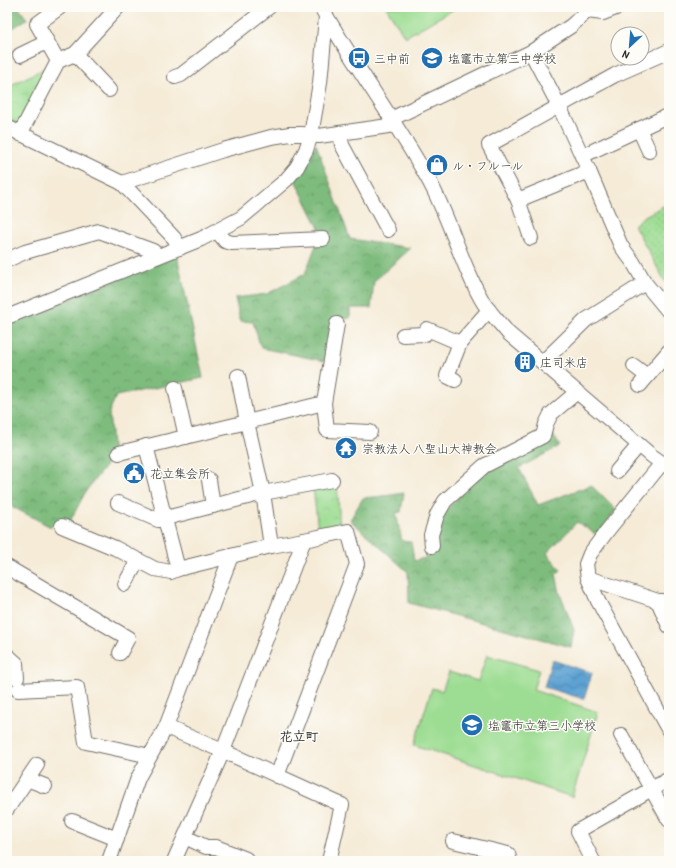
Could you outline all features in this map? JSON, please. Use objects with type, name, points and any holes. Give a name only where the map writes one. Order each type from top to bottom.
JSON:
[{"type":"street","points":[[58,61],[37,24],[60,7]]},
{"type":"street","points":[[20,134],[58,61],[75,54],[118,7]]},
{"type":"street","points":[[174,77],[181,75],[269,7]]},
{"type":"street","points":[[122,183],[223,150],[271,137],[290,134],[319,136],[393,122],[530,52],[571,26],[588,9],[603,13],[618,7]]},
{"type":"street","points":[[324,12],[428,178],[447,219],[470,276],[489,310],[508,332],[639,445],[665,465],[631,500],[590,554],[586,564],[588,578],[598,601],[669,730]]},
{"type":"street","points":[[7,317],[201,240],[241,218],[286,180],[297,167],[306,150],[311,135],[320,82],[324,12]]},
{"type":"street","points":[[20,55],[47,42]]},
{"type":"street","points":[[530,238],[518,200],[490,145],[615,75],[669,51]]},
{"type":"street","points":[[530,52],[582,156],[621,246],[633,262],[645,283],[669,312]]},
{"type":"street","points":[[75,54],[109,90]]},
{"type":"street","points":[[582,156],[669,115]]},
{"type":"street","points":[[7,127],[122,183],[174,238],[180,248]]},
{"type":"street","points":[[639,129],[649,151]]},
{"type":"street","points":[[340,133],[342,145],[388,230]]},
{"type":"street","points":[[518,200],[589,171]]},
{"type":"street","points":[[217,230],[225,241],[232,242],[322,239]]},
{"type":"street","points":[[7,260],[25,252],[99,231],[153,251],[158,256]]},
{"type":"street","points":[[543,362],[586,320],[645,283]]},
{"type":"street","points":[[455,380],[447,376],[460,343],[489,310]]},
{"type":"street","points":[[337,324],[324,403],[328,430],[370,432]]},
{"type":"street","points":[[402,335],[425,334],[427,328],[460,343]]},
{"type":"street","points":[[634,366],[643,380],[669,351]]},
{"type":"street","points":[[238,376],[263,493],[271,546]]},
{"type":"street","points":[[175,388],[186,437]]},
{"type":"street","points":[[432,546],[431,535],[437,515],[445,501],[484,466],[543,436],[546,424],[551,414],[577,392]]},
{"type":"street","points":[[119,453],[324,403]]},
{"type":"street","points":[[618,470],[639,445]]},
{"type":"street","points":[[146,446],[178,569]]},
{"type":"street","points":[[209,480],[214,506]]},
{"type":"street","points":[[118,503],[158,520],[263,493],[332,480]]},
{"type":"street","points":[[62,526],[116,548],[155,569],[171,572],[271,546],[348,531],[357,564],[277,776]]},
{"type":"street","points":[[174,861],[223,751],[304,540]]},
{"type":"street","points":[[109,861],[138,778],[166,727],[231,556]]},
{"type":"street","points":[[125,584],[138,560]]},
{"type":"street","points":[[7,567],[128,638],[120,652]]},
{"type":"street","points":[[588,578],[664,601],[669,626]]},
{"type":"street","points":[[7,655],[16,663],[18,684],[77,687],[86,742],[150,756]]},
{"type":"street","points":[[166,727],[342,805],[329,861]]},
{"type":"street","points":[[620,735],[669,820]]},
{"type":"street","points":[[7,809],[37,765]]},
{"type":"street","points":[[27,779],[45,786]]},
{"type":"street","points":[[593,861],[578,831],[669,779]]},
{"type":"street","points":[[72,821],[117,839]]},
{"type":"street","points":[[185,837],[206,847],[216,847],[246,859]]},
{"type":"street","points":[[453,841],[508,854],[510,861]]},
{"type":"green space","points":[[7,7],[18,7],[27,19],[7,32]]},
{"type":"green space","points":[[386,7],[457,7],[405,37]]},
{"type":"green space","points":[[49,66],[19,125],[7,119],[7,87]]},
{"type":"green space","points":[[316,144],[350,239],[411,248],[374,281],[371,308],[350,308],[350,318],[334,320],[324,361],[261,348],[253,322],[240,321],[235,298],[267,294],[305,274],[321,232],[295,180],[310,159]]},
{"type":"green space","points":[[669,203],[669,285],[664,280],[634,225],[643,217]]},
{"type":"green space","points":[[177,255],[203,378],[116,396],[109,412],[113,456],[86,491],[68,525],[55,522],[51,527],[7,504],[7,324]]},
{"type":"green space","points":[[553,435],[560,446],[519,468],[538,505],[591,485],[616,510],[597,535],[577,522],[547,553],[561,570],[556,574],[560,593],[574,630],[571,647],[409,603],[408,572],[350,520],[363,498],[404,493],[401,512],[396,513],[402,541],[411,542],[414,561],[428,557],[442,514],[486,469]]},
{"type":"green space","points":[[337,483],[340,527],[318,530],[313,487]]},
{"type":"green space","points":[[487,655],[539,670],[533,690],[598,712],[572,797],[414,745],[432,688],[442,691],[449,672],[478,681]]},
{"type":"water","points":[[552,660],[592,673],[584,699],[544,687]]},
{"type":"place","name":"三中前","points":[[359,58]]},
{"type":"place","name":"塩竈市立第三中学校","points":[[432,58]]},
{"type":"place","name":"ル・フルール","points":[[437,165]]},
{"type":"place","name":"庄司米店","points":[[525,362]]},
{"type":"place","name":"宗教法人 八聖山大神教会","points":[[346,448]]},
{"type":"place","name":"花立集会所","points":[[134,473]]},
{"type":"place","name":"塩竈市立第三小学校","points":[[472,725]]},
{"type":"district","name":"花立町","points":[[299,736]]}]
